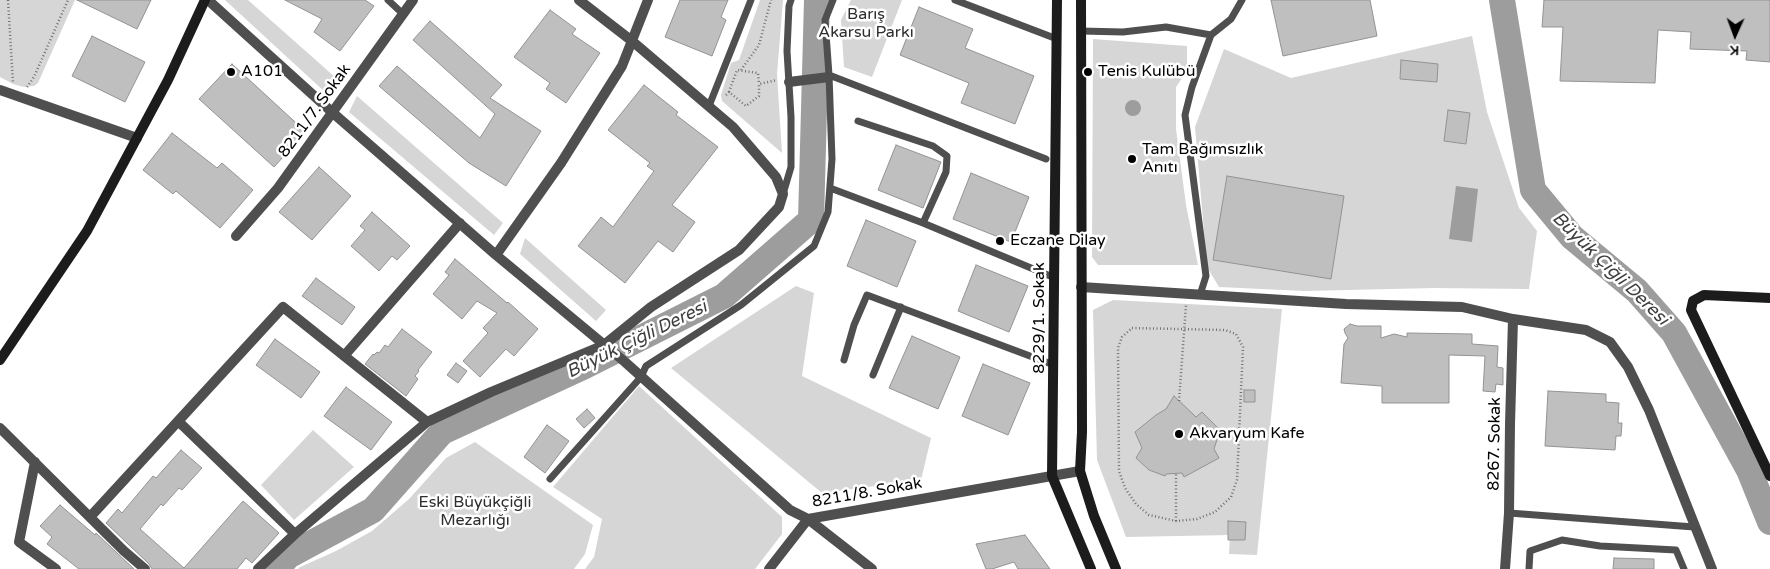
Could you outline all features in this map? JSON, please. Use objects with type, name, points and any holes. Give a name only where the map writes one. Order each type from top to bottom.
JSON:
[{"type":"street","name":"8211/8. Sokak","points":[[206,0],[496,255],[625,362],[790,510],[808,520],[1080,471]]},
{"type":"street","points":[[0,360],[86,230],[168,80],[206,0]]},
{"type":"street","name":"8211/7. Sokak","points":[[236,236],[278,188],[413,0]]},
{"type":"street","points":[[258,569],[295,534],[427,422],[490,392],[604,345],[651,307],[739,250],[779,207],[783,194],[776,177],[733,127],[632,41],[579,0]]},
{"type":"street","points":[[496,255],[562,164],[622,66],[648,0]]},
{"type":"street","name":"8229/1. Sokak","points":[[1057,0],[1052,476],[1092,569]]},
{"type":"street","points":[[1081,0],[1082,432],[1080,471],[1094,516],[1116,569]]},
{"type":"street","points":[[788,79],[829,76]]},
{"type":"street","points":[[0,90],[137,138]]},
{"type":"street","points":[[344,356],[460,223]]},
{"type":"street","points":[[1081,287],[1346,304],[1462,307],[1586,330],[1610,342],[1628,368],[1649,410],[1712,569]]},
{"type":"street","points":[[1770,298],[1704,295],[1693,301],[1691,310],[1770,476]]},
{"type":"street","points":[[90,517],[283,307],[427,422]]},
{"type":"street","name":"8267. Sokak","points":[[1505,569],[1510,513],[1510,424],[1514,318]]},
{"type":"street","points":[[178,422],[295,534]]},
{"type":"street","points":[[0,428],[124,552],[145,569]]},
{"type":"street","points":[[35,462],[18,542],[56,569]]},
{"type":"street","points":[[769,569],[808,520],[872,569]]},
{"type":"lane","points":[[388,0],[403,14]]},
{"type":"lane","points":[[709,106],[751,0]]},
{"type":"lane","points":[[783,194],[791,167],[791,117],[788,79],[789,6],[791,0]]},
{"type":"lane","points":[[550,479],[641,377],[646,366],[741,305],[814,246],[828,212],[830,188],[832,159],[825,20],[833,0]]},
{"type":"lane","points":[[955,0],[1057,39]]},
{"type":"lane","points":[[1200,295],[1206,276],[1185,114],[1192,87],[1211,35],[1231,19],[1242,0]]},
{"type":"lane","points":[[1081,31],[1123,32],[1166,27],[1211,35]]},
{"type":"lane","points":[[829,76],[1046,159]]},
{"type":"lane","points":[[858,121],[934,146],[947,156],[946,172],[923,223]]},
{"type":"lane","points":[[830,188],[923,223],[1055,278]]},
{"type":"lane","points":[[844,360],[854,325],[867,295],[1054,365]]},
{"type":"lane","points":[[873,376],[901,308]]},
{"type":"lane","points":[[1510,513],[1694,526]]},
{"type":"lane","points":[[1529,569],[1530,551],[1562,540],[1600,546],[1676,550],[1684,569]]},
{"type":"path","points":[[8,0],[14,90]]},
{"type":"path","points":[[25,90],[34,77],[68,0]]},
{"type":"path","points":[[724,96],[729,92],[738,70],[741,70],[759,45],[771,0]]},
{"type":"path","points":[[729,92],[746,106],[758,96],[760,84],[758,73],[741,70]]},
{"type":"path","points":[[760,84],[788,79]]},
{"type":"path","points":[[1179,401],[1188,294]]},
{"type":"path","points":[[1132,328],[1225,330],[1236,334],[1243,347],[1237,480],[1231,497],[1215,512],[1197,519],[1176,521],[1149,515],[1136,504],[1124,488],[1118,471],[1118,348],[1122,337],[1132,328]]},
{"type":"path","points":[[1176,474],[1176,521]]},
{"type":"green space","points":[[0,0],[75,0],[38,83],[34,86],[24,87],[0,77]]},
{"type":"green space","points":[[225,0],[248,0],[336,78],[326,93]]},
{"type":"green space","points":[[760,0],[783,0],[777,74],[782,153],[722,101],[721,95],[731,63],[739,60]]},
{"type":"green space","name":"Barış Akarsu Parkı","points":[[851,0],[902,0],[872,77],[844,67],[841,20]]},
{"type":"green space","points":[[1472,36],[1487,112],[1519,208],[1537,231],[1529,289],[1434,288],[1304,291],[1219,287],[1207,267],[1195,127],[1224,49],[1291,78]]},
{"type":"green space","points":[[1093,39],[1187,46],[1187,71],[1176,87],[1176,129],[1186,205],[1198,265],[1098,265],[1092,257]]},
{"type":"green space","points":[[357,96],[503,223],[494,235],[349,112]]},
{"type":"green space","points":[[525,238],[606,310],[596,321],[520,254]]},
{"type":"green space","points":[[796,286],[814,293],[802,376],[931,438],[921,480],[822,493],[671,368]]},
{"type":"green space","points":[[1113,300],[1282,309],[1257,555],[1229,554],[1230,535],[1126,537],[1097,460],[1093,310]]},
{"type":"green space","points":[[639,386],[782,517],[782,534],[755,569],[585,569],[594,557],[602,519],[553,487]]},
{"type":"green space","points":[[313,430],[354,467],[294,520],[261,485]]},
{"type":"green space","name":"Eski Büyükçiğli Mezarlığı","points":[[475,442],[593,525],[585,554],[574,569],[298,568],[336,551],[372,531],[409,499],[446,458]]},
{"type":"shaded area","points":[[1133,100],[1139,102],[1141,108],[1139,114],[1133,116],[1127,114],[1125,108],[1127,102]]},
{"type":"shaded area","points":[[1456,186],[1478,189],[1472,242],[1449,239]]},
{"type":"building","points":[[77,0],[151,0],[137,29]]},
{"type":"building","points":[[285,0],[365,0],[374,6],[340,51],[314,32],[322,19]]},
{"type":"building","points":[[680,0],[728,0],[721,17],[726,20],[712,56],[665,37]]},
{"type":"building","points":[[1271,0],[1370,0],[1377,36],[1283,56]]},
{"type":"building","points":[[1544,0],[1770,0],[1770,62],[1746,60],[1747,51],[1690,49],[1691,32],[1658,30],[1655,83],[1560,81],[1563,27],[1542,27]]},
{"type":"building","points":[[919,7],[973,29],[965,48],[1034,76],[1015,124],[961,103],[969,83],[900,55]]},
{"type":"building","points":[[550,10],[576,29],[572,34],[600,53],[566,103],[546,89],[550,83],[514,57]]},
{"type":"building","points":[[430,21],[502,85],[490,98],[541,131],[506,186],[469,163],[379,86],[397,66],[480,138],[495,114],[413,40]]},
{"type":"building","points":[[92,36],[145,62],[125,102],[72,76]]},
{"type":"building","points":[[1401,60],[1438,64],[1437,82],[1400,79]]},
{"type":"building","points":[[232,64],[306,132],[274,167],[199,99]]},
{"type":"building","points":[[644,85],[678,112],[676,115],[718,147],[672,205],[695,222],[673,252],[658,241],[625,283],[578,246],[601,217],[613,227],[654,171],[647,166],[650,163],[608,130]]},
{"type":"building","points":[[1448,110],[1470,113],[1466,144],[1444,141]]},
{"type":"building","points":[[172,133],[217,168],[222,163],[253,190],[220,228],[176,191],[173,194],[143,170]]},
{"type":"building","points":[[896,145],[941,162],[923,208],[878,190]]},
{"type":"building","points":[[319,167],[351,196],[312,240],[279,212]]},
{"type":"building","points":[[971,173],[1029,197],[1011,242],[953,219]]},
{"type":"building","points":[[1227,176],[1344,196],[1331,279],[1213,260]]},
{"type":"building","points":[[372,212],[410,246],[397,260],[392,256],[379,271],[351,246],[365,230],[360,226]]},
{"type":"building","points":[[866,220],[916,241],[897,287],[847,266]]},
{"type":"building","points":[[455,259],[538,329],[514,356],[506,349],[480,377],[463,361],[488,333],[483,328],[497,313],[477,301],[462,319],[433,294],[449,275],[445,272]]},
{"type":"building","points":[[976,265],[1028,286],[1009,332],[958,311]]},
{"type":"building","points":[[316,278],[355,307],[342,325],[302,296]]},
{"type":"building","points":[[1350,324],[1357,326],[1381,326],[1381,338],[1394,334],[1407,337],[1407,333],[1472,334],[1472,344],[1498,346],[1497,367],[1503,368],[1503,385],[1496,384],[1495,392],[1483,391],[1485,356],[1449,355],[1449,403],[1382,403],[1382,386],[1341,383],[1344,344],[1348,338],[1344,329]]},
{"type":"building","points":[[402,329],[432,352],[418,370],[415,376],[418,379],[406,396],[365,364],[373,354],[379,353],[385,345],[388,347]]},
{"type":"building","points":[[912,336],[960,357],[938,409],[889,388]]},
{"type":"building","points":[[275,339],[320,372],[301,398],[256,365]]},
{"type":"building","points":[[456,363],[467,371],[458,383],[447,375]]},
{"type":"building","points":[[983,364],[1030,383],[1008,435],[962,416]]},
{"type":"building","points":[[346,387],[392,422],[371,450],[324,416]]},
{"type":"building","points":[[1244,390],[1255,390],[1255,402],[1244,402]]},
{"type":"building","points":[[1548,391],[1606,394],[1606,402],[1619,403],[1618,423],[1622,423],[1621,436],[1616,436],[1615,450],[1545,446]]},
{"type":"building","points":[[1174,396],[1196,417],[1202,412],[1220,430],[1214,449],[1219,458],[1184,477],[1182,473],[1166,474],[1165,476],[1149,470],[1136,458],[1142,448],[1135,432],[1166,409]]},
{"type":"building","points":[[587,409],[595,418],[584,428],[576,419]]},
{"type":"building","points":[[547,425],[569,441],[545,473],[524,457]]},
{"type":"building","points":[[181,450],[202,468],[182,490],[179,488],[163,506],[161,504],[140,529],[184,568],[243,501],[279,533],[252,563],[246,558],[237,569],[152,569],[106,523],[118,509],[122,513],[153,476],[156,478]]},
{"type":"building","points":[[60,505],[95,535],[96,533],[134,569],[79,569],[47,544],[52,537],[40,526]]},
{"type":"building","points":[[1228,521],[1246,522],[1245,540],[1228,540]]},
{"type":"building","points":[[1025,535],[1050,569],[1018,569],[1014,562],[986,569],[976,544]]},
{"type":"building","points":[[1614,558],[1654,559],[1654,569],[1613,569]]},
{"type":"waterway","name":"Büyük Çiğli Deresi","points":[[277,569],[288,556],[373,510],[442,432],[585,366],[724,296],[811,220],[817,0]]},
{"type":"waterway","name":"Büyük Çiğli Deresi","points":[[1502,0],[1533,190],[1572,237],[1637,291],[1674,333],[1749,470],[1770,522]]},
{"type":"place","name":"A101","points":[[231,72]]},
{"type":"place","name":"Tenis Kulübü","points":[[1088,72]]},
{"type":"place","name":"Tam Bağımsızlık Anıtı","points":[[1132,159]]},
{"type":"place","name":"Eczane Dilay","points":[[1000,241]]},
{"type":"place","name":"Akvaryum Kafe","points":[[1179,434]]}]
